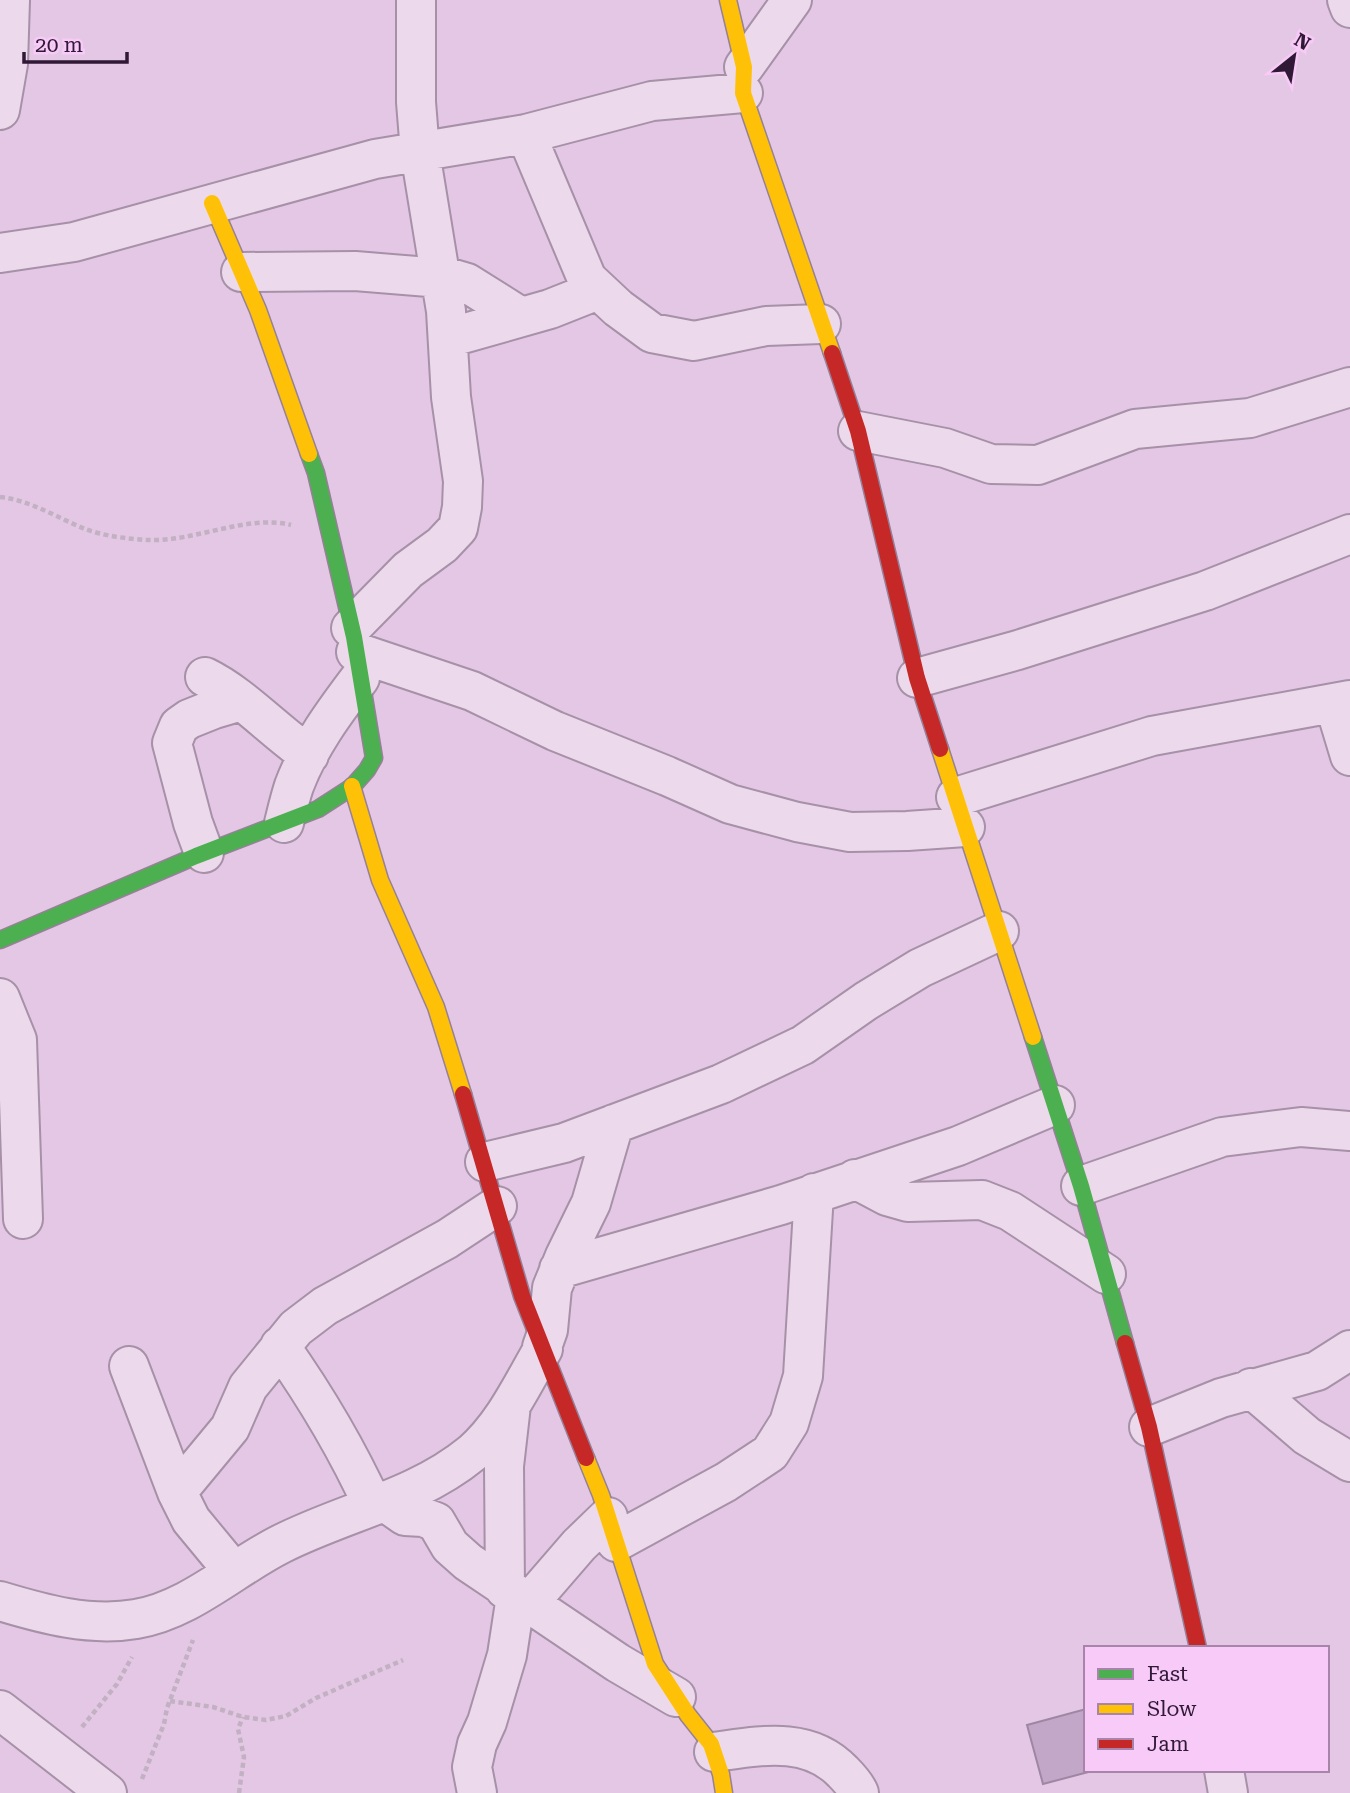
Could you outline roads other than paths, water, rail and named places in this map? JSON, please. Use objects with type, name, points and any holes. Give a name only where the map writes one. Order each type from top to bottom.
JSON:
[{"type":"street","points":[[0,110],[8,64],[10,0]]},
{"type":"street","points":[[284,823],[295,785],[328,721],[356,653],[408,570],[442,545],[458,527],[462,507],[463,481],[451,397],[441,276],[419,152],[416,0]]},
{"type":"street","points":[[728,0],[743,80],[858,431],[917,678],[1081,1186],[1149,1427],[1198,1646]]},
{"type":"street","points":[[0,253],[74,242],[375,159],[526,134],[743,80],[792,0]]},
{"type":"street","points":[[1348,0],[1350,8]]},
{"type":"street","points":[[526,134],[587,279],[618,308],[652,333],[694,341],[766,326],[821,324]]},
{"type":"street","points":[[0,940],[334,800],[352,786],[370,767],[374,758],[356,653],[316,473],[258,310],[212,203]]},
{"type":"street","points":[[241,272],[355,271],[441,276],[467,283],[521,317]]},
{"type":"street","points":[[448,338],[521,317],[598,290]]},
{"type":"street","points":[[858,431],[945,448],[991,464],[1038,466],[1135,429],[1250,418],[1350,387]]},
{"type":"street","points":[[917,678],[1018,650],[1205,591],[1350,534]]},
{"type":"street","points":[[356,653],[472,691],[555,730],[730,804],[797,822],[850,832],[907,831],[1152,736],[1342,701],[1350,756]]},
{"type":"street","points":[[205,677],[226,687],[285,739],[309,755]]},
{"type":"street","points":[[204,853],[193,823],[172,743],[179,726],[190,719],[241,701]]},
{"type":"street","points":[[352,786],[380,880],[436,1007],[485,1162],[522,1296],[612,1529],[655,1664],[711,1744],[724,1793]]},
{"type":"street","points":[[485,1162],[564,1143],[721,1084],[803,1045],[866,1001],[920,968],[999,931]]},
{"type":"street","points":[[0,998],[17,1040],[23,1219]]},
{"type":"street","points":[[559,1269],[678,1236],[958,1146],[1055,1105]]},
{"type":"street","points":[[0,1601],[66,1618],[97,1621],[136,1619],[179,1606],[281,1544],[414,1491],[471,1453],[502,1420],[543,1348],[548,1330],[552,1288],[591,1203],[614,1124]]},
{"type":"street","points":[[1081,1186],[1222,1137],[1301,1127],[1350,1130]]},
{"type":"street","points":[[855,1179],[887,1196],[908,1202],[982,1200],[1010,1211],[1106,1274]]},
{"type":"street","points":[[516,1596],[579,1545],[726,1482],[770,1453],[789,1423],[803,1376],[814,1193]]},
{"type":"street","points":[[177,1492],[230,1429],[248,1387],[296,1328],[325,1307],[447,1239],[498,1206]]},
{"type":"street","points":[[280,1346],[379,1504],[405,1516],[423,1517],[436,1522],[450,1546],[516,1596],[618,1663],[676,1697]]},
{"type":"street","points":[[1149,1427],[1221,1398],[1317,1371],[1350,1350]]},
{"type":"street","points":[[129,1366],[177,1492],[191,1520],[234,1572]]},
{"type":"street","points":[[1251,1388],[1307,1436],[1350,1462]]},
{"type":"street","points":[[477,1793],[472,1767],[507,1655],[516,1596],[504,1466],[512,1403]]},
{"type":"street","points":[[0,1710],[57,1754],[122,1791]]},
{"type":"street","points":[[714,1752],[789,1744],[814,1751],[834,1763],[856,1786],[859,1793]]},
{"type":"street","points":[[1224,1772],[1228,1793]]}]
